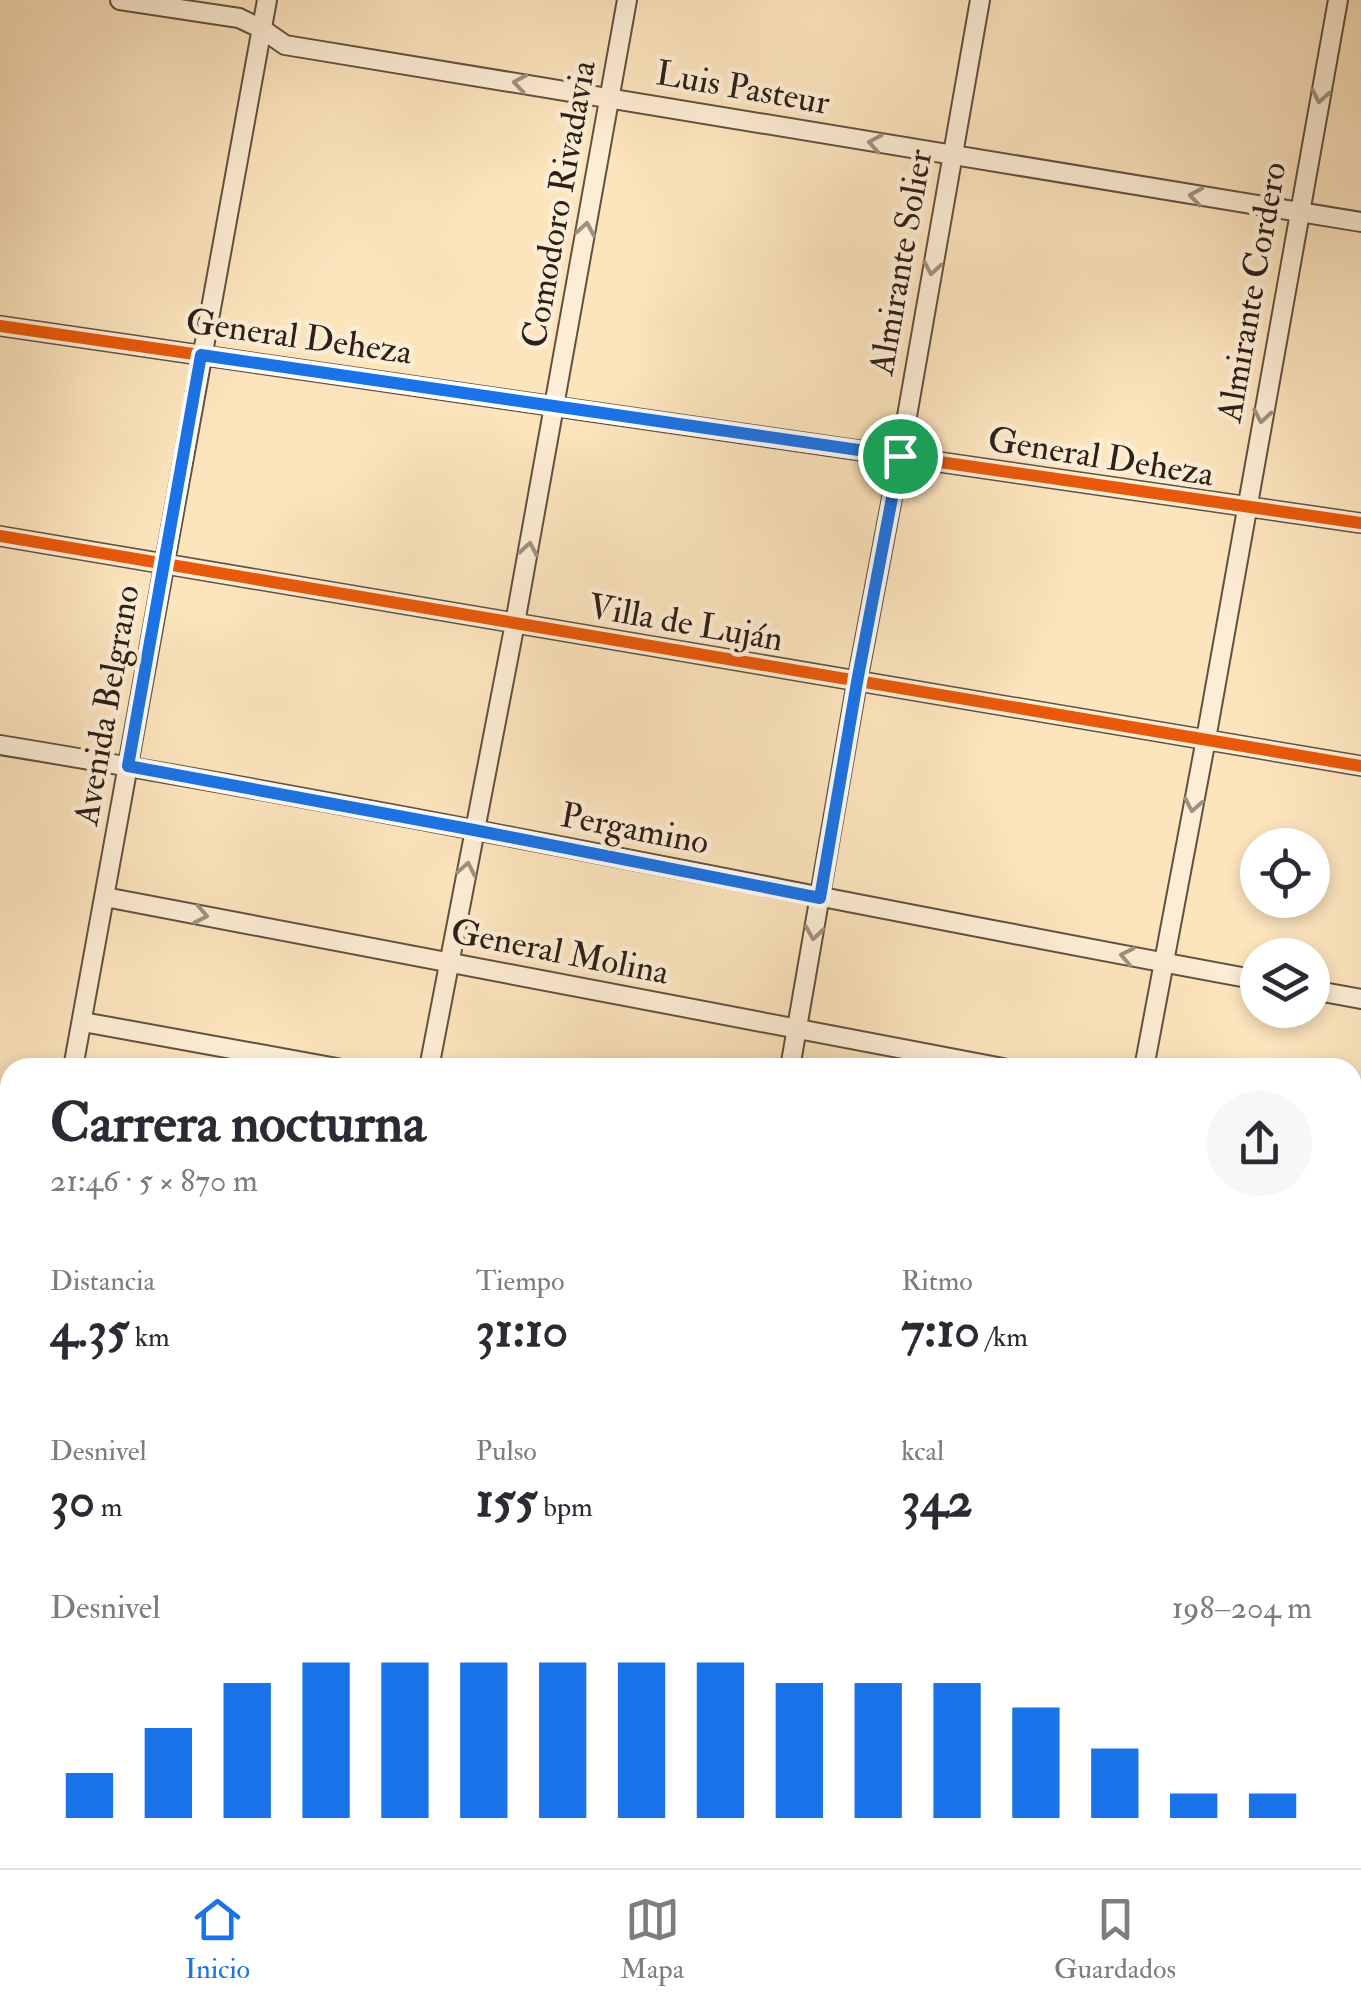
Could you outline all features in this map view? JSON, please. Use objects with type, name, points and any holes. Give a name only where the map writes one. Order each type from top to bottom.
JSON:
[{"type":"street","name":"Luis Pasteur","points":[[120,0],[239,18],[285,45],[1361,222]]},
{"type":"street","name":"Avenida Belgrano","points":[[76,1058],[267,0]]},
{"type":"street","name":"Comodoro Rivadavia","points":[[432,1058],[627,0]]},
{"type":"street","name":"Almirante Solier","points":[[792,1058],[980,0]]},
{"type":"street","name":"Almirante Cordero","points":[[1146,1058],[1338,0]]},
{"type":"street","name":"General Deheza","points":[[0,326],[1361,523]]},
{"type":"street","name":"Villa de Luján","points":[[0,536],[1361,766]]},
{"type":"street","name":"Pergamino","points":[[0,745],[474,830],[1240,977]]},
{"type":"street","name":"General Molina","points":[[105,897],[949,1058]]},
{"type":"street","points":[[1330,993],[1361,999]]},
{"type":"street","points":[[83,1022],[282,1058]]},
{"type":"cycle path","points":[[0,326],[1361,523]]},
{"type":"cycle path","points":[[0,536],[1361,766]]},
{"type":"route","points":[[201,355],[900,456],[820,898],[128,766],[201,355]]}]
